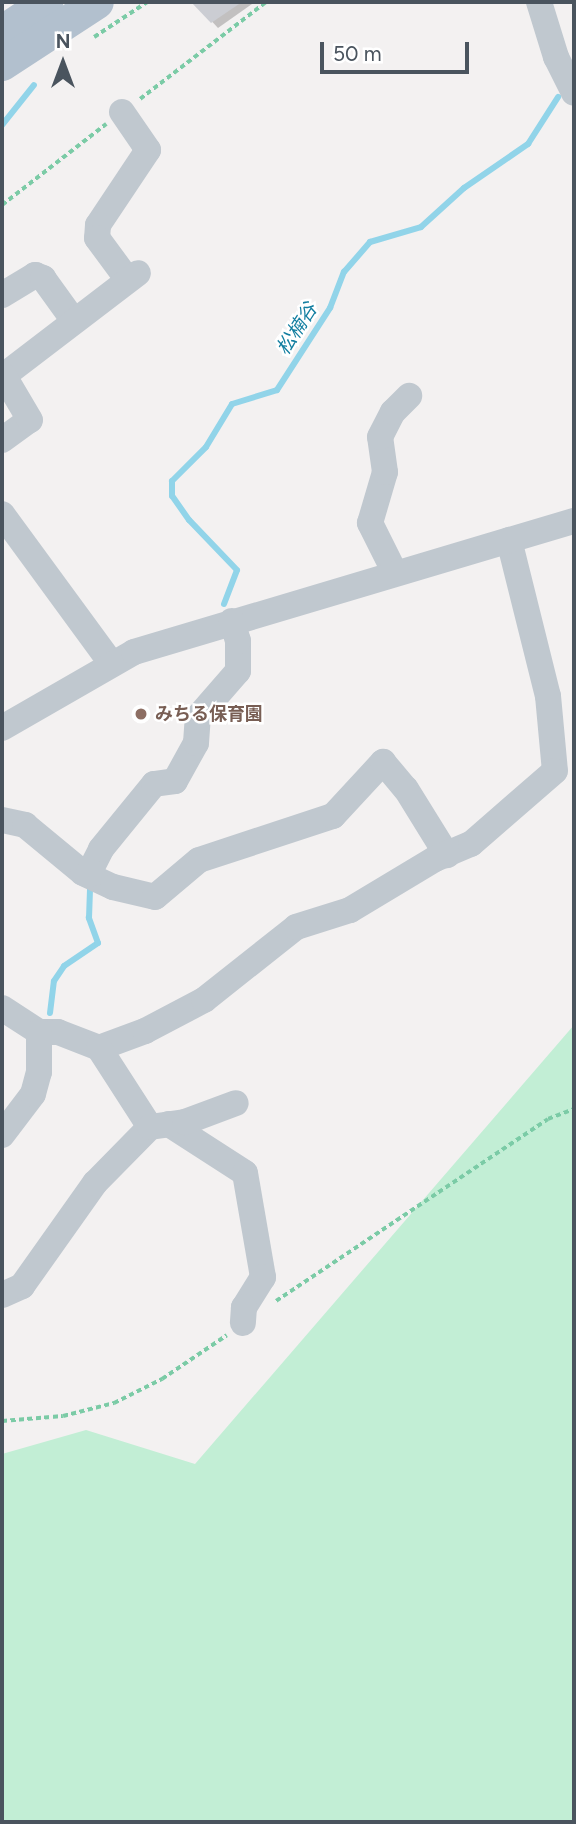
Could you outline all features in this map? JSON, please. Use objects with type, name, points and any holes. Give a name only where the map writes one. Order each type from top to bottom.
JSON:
[{"type":"main road","points":[[2,31],[46,2]]},
{"type":"main road","points":[[2,64],[97,2]]},
{"type":"street","points":[[539,2],[556,57],[574,93]]},
{"type":"street","points":[[2,440],[30,420],[3,377],[133,276],[97,238],[98,225],[148,150],[122,112]]},
{"type":"street","points":[[2,295],[35,275],[43,278],[74,321]]},
{"type":"street","points":[[395,573],[370,523],[385,472],[380,437],[393,412],[410,396]]},
{"type":"street","points":[[2,514],[111,663]]},
{"type":"street","points":[[2,728],[111,663],[232,621],[574,521]]},
{"type":"street","points":[[100,1048],[145,1031],[204,1000],[296,927],[350,910],[447,855],[471,845],[564,775],[548,696],[509,540]]},
{"type":"street","points":[[88,875],[101,849],[154,784],[175,781],[196,743],[198,717],[238,671],[238,641],[232,621]]},
{"type":"street","points":[[2,820],[24,825],[88,875],[155,897],[199,860],[332,816],[383,762],[406,789],[447,855]]},
{"type":"street","points":[[2,1009],[39,1032],[58,1032],[100,1048],[160,1126],[244,1173],[263,1277],[244,1307],[243,1323]]},
{"type":"street","points":[[2,1135],[33,1094],[39,1072],[39,1032]]},
{"type":"street","points":[[2,1295],[22,1286],[95,1183],[160,1126],[236,1103]]},
{"type":"path","points":[[2,1421],[63,1416],[114,1404],[162,1379],[526,1133],[574,1109]]},
{"type":"green space","points":[[574,1025],[574,1822],[2,1822],[2,1454],[86,1430],[195,1464]]},
{"type":"building","points":[[191,2],[242,2],[211,23]]},
{"type":"waterway","points":[[2,125],[34,85]]},
{"type":"waterway","name":"松楠谷","points":[[224,604],[237,570],[189,520],[172,496],[172,481],[206,447],[232,404],[277,390],[330,308],[344,272],[370,242],[421,227],[464,188],[528,144],[558,97]]},
{"type":"waterway","name":"松楠谷","points":[[50,1013],[54,981],[64,966],[98,943],[89,918],[90,884]]},
{"type":"place","name":"みちる保育園","points":[[141,714]]}]
